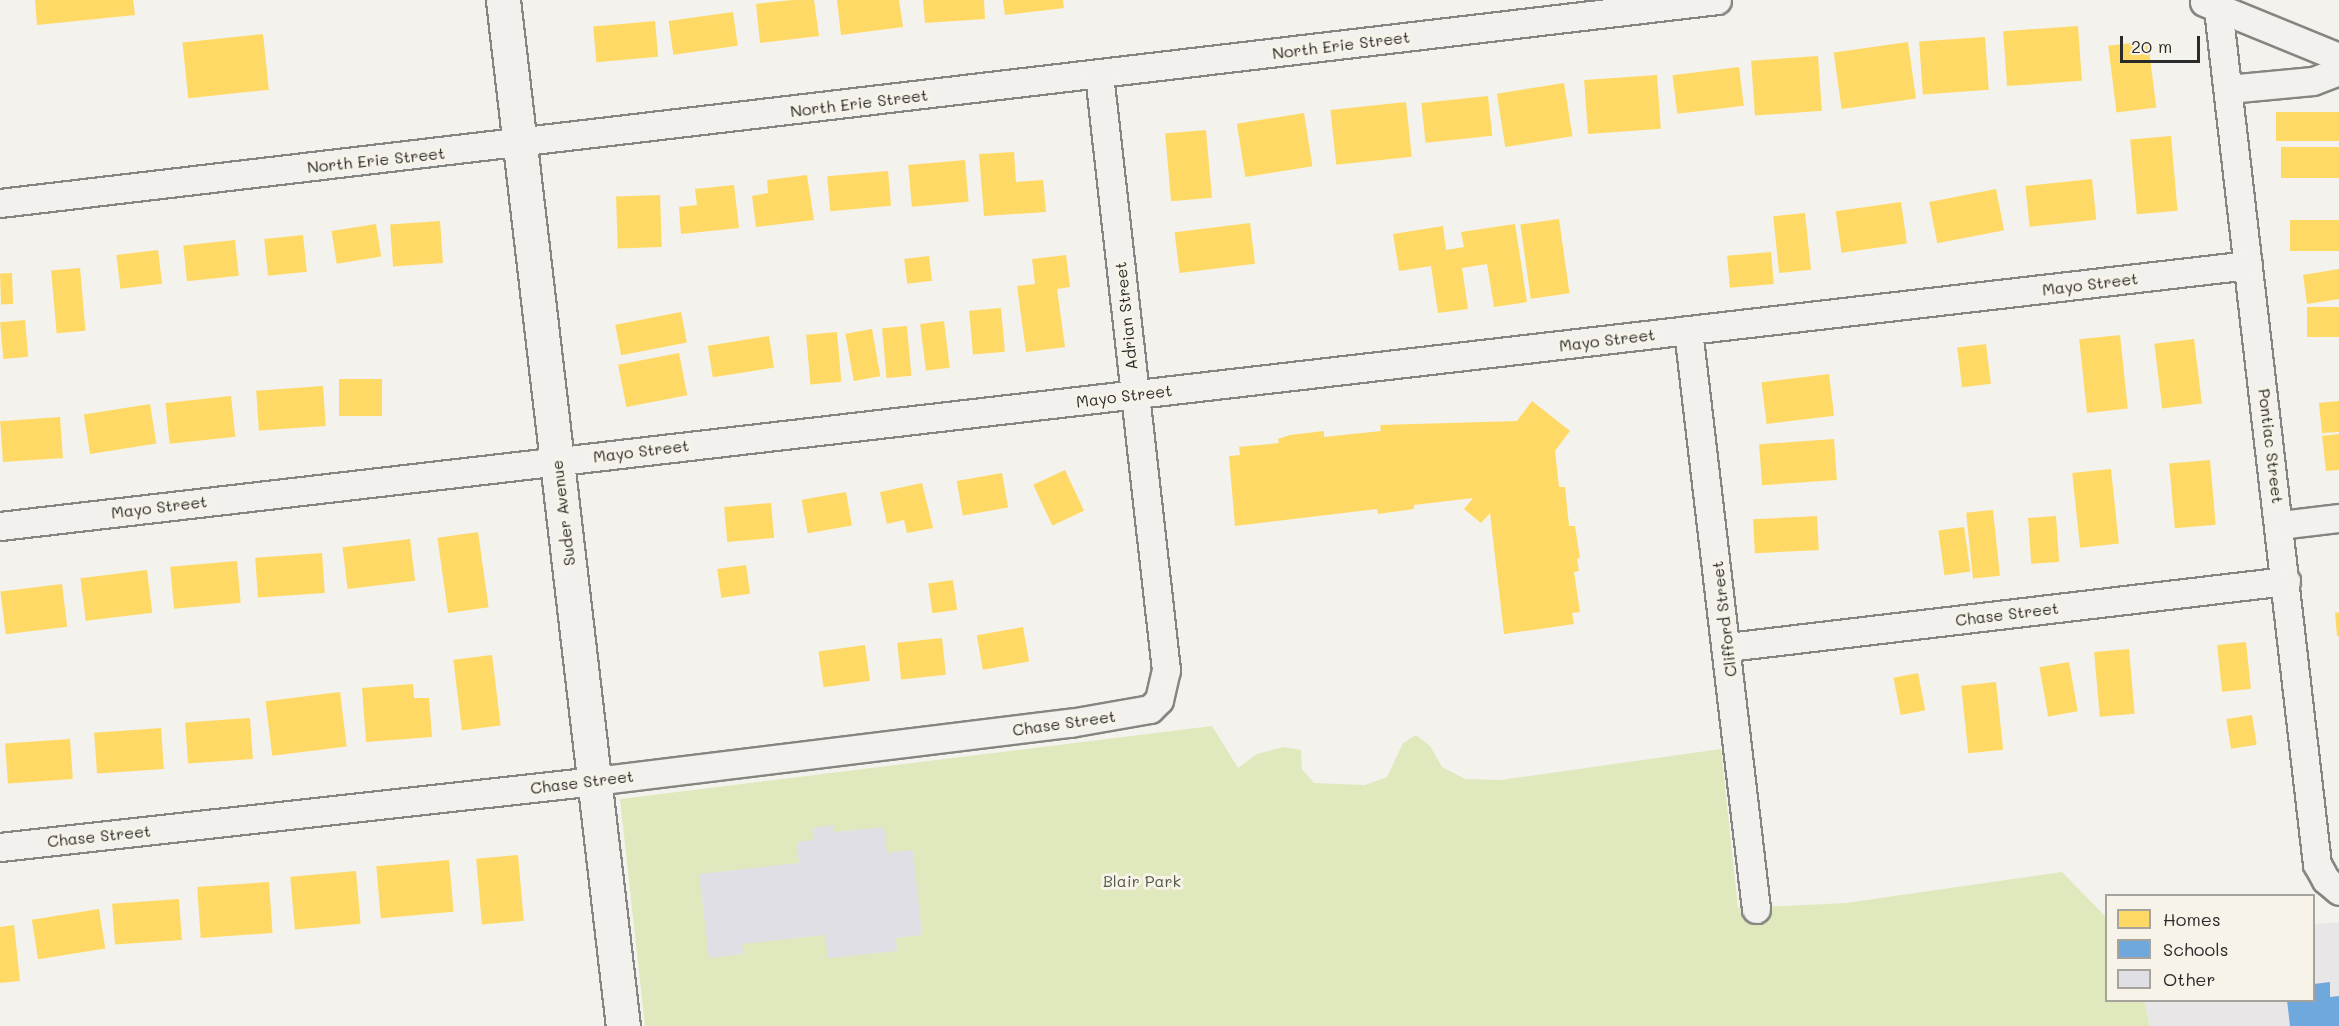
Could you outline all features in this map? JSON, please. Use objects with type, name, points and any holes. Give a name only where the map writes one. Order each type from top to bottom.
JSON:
[{"type":"street","name":"Suder Avenue","points":[[504,0],[623,1026]]},
{"type":"street","name":"North Erie Street","points":[[0,203],[520,144],[1717,0]]},
{"type":"street","points":[[2212,3],[2339,57]]},
{"type":"street","name":"Pontiac Street","points":[[2212,3],[2228,89],[2280,525],[2317,864],[2336,890]]},
{"type":"street","points":[[2228,89],[2313,81],[2339,71]]},
{"type":"street","name":"Adrian Street","points":[[1099,75],[1166,670],[1159,700]]},
{"type":"street","name":"Mayo Street","points":[[0,526],[2248,265]]},
{"type":"street","name":"Clifford Street","points":[[1688,330],[1728,647],[1756,909]]},
{"type":"street","points":[[2280,525],[2339,518]]},
{"type":"street","name":"Chase Street","points":[[1728,647],[2286,581]]},
{"type":"street","name":"Chase Street","points":[[0,847],[595,781],[1082,722],[1140,713],[1159,700]]},
{"type":"shaded area","points":[[2339,922],[2339,1026],[2150,1026],[2144,1002],[2315,1002],[2315,924]]},
{"type":"green space","name":"Blair Park","points":[[1212,726],[1238,768],[1257,754],[1283,747],[1301,750],[1302,769],[1314,783],[1365,785],[1387,777],[1403,743],[1416,735],[1430,746],[1442,767],[1465,779],[1500,780],[1721,749],[1738,908],[1846,903],[2062,872],[2105,916],[2105,1002],[2144,1002],[2150,1026],[645,1026],[620,799]]},
{"type":"building: Homes","points":[[35,0],[133,0],[135,15],[37,25]]},
{"type":"building: Homes","points":[[814,0],[819,36],[760,43],[756,4]]},
{"type":"building: Homes","points":[[837,0],[899,0],[903,27],[841,35]]},
{"type":"building: Homes","points":[[923,0],[984,0],[985,19],[925,23]]},
{"type":"building: Homes","points":[[1003,0],[1063,0],[1064,8],[1005,15]]},
{"type":"building: Homes","points":[[733,12],[738,46],[673,55],[669,21]]},
{"type":"building: Homes","points":[[655,21],[658,57],[596,62],[593,26]]},
{"type":"building: Homes","points":[[2078,26],[2082,81],[2007,86],[2003,31]]},
{"type":"building: Homes","points":[[263,34],[269,90],[188,98],[182,42]]},
{"type":"building: Homes","points":[[1985,37],[1989,90],[1923,94],[1919,42]]},
{"type":"building: Homes","points":[[2148,41],[2156,108],[2116,112],[2108,46]]},
{"type":"building: Homes","points":[[1908,42],[1916,98],[1842,109],[1834,52]]},
{"type":"building: Homes","points":[[1818,56],[1822,111],[1755,116],[1751,61]]},
{"type":"building: Homes","points":[[1739,67],[1744,106],[1677,114],[1672,75]]},
{"type":"building: Homes","points":[[1657,75],[1661,129],[1588,134],[1584,80]]},
{"type":"building: Homes","points":[[1564,83],[1572,136],[1505,147],[1497,94]]},
{"type":"building: Homes","points":[[1488,96],[1492,136],[1426,143],[1421,103]]},
{"type":"building: Homes","points":[[1406,102],[1412,157],[1336,165],[1330,110]]},
{"type":"building: Homes","points":[[2276,112],[2339,112],[2339,141],[2276,141]]},
{"type":"building: Homes","points":[[1304,113],[1312,166],[1245,177],[1237,124]]},
{"type":"building: Homes","points":[[1206,130],[1212,198],[1171,201],[1165,134]]},
{"type":"building: Homes","points":[[2171,136],[2178,211],[2137,214],[2130,140]]},
{"type":"building: Homes","points":[[2281,147],[2339,147],[2339,178],[2281,178]]},
{"type":"building: Homes","points":[[1014,152],[1016,182],[1043,180],[1046,212],[984,216],[979,154]]},
{"type":"building: Homes","points":[[965,160],[969,202],[912,207],[908,165]]},
{"type":"building: Homes","points":[[888,171],[891,206],[830,211],[827,176]]},
{"type":"building: Homes","points":[[807,175],[814,220],[756,227],[752,196],[768,193],[767,180]]},
{"type":"building: Homes","points":[[2092,179],[2096,220],[2030,227],[2025,186]]},
{"type":"building: Homes","points":[[734,185],[739,228],[681,234],[679,207],[697,205],[695,189]]},
{"type":"building: Homes","points":[[1996,189],[2004,230],[1937,243],[1929,202]]},
{"type":"building: Homes","points":[[660,195],[662,247],[618,249],[616,197]]},
{"type":"building: Homes","points":[[1901,202],[1907,244],[1841,253],[1836,211]]},
{"type":"building: Homes","points":[[1805,213],[1811,270],[1779,273],[1773,216]]},
{"type":"building: Homes","points":[[1559,219],[1569,293],[1531,299],[1520,224]]},
{"type":"building: Homes","points":[[2290,220],[2339,220],[2339,251],[2290,251]]},
{"type":"building: Homes","points":[[440,221],[443,263],[393,266],[390,224]]},
{"type":"building: Homes","points":[[1250,223],[1255,264],[1180,273],[1175,232]]},
{"type":"building: Homes","points":[[376,224],[381,257],[337,264],[332,231]]},
{"type":"building: Homes","points":[[1515,224],[1527,302],[1494,307],[1487,264],[1462,268],[1468,309],[1438,313],[1431,266],[1399,271],[1393,234],[1443,226],[1446,250],[1464,247],[1461,232]]},
{"type":"building: Homes","points":[[303,235],[307,272],[268,276],[264,239]]},
{"type":"building: Homes","points":[[235,240],[239,276],[187,281],[183,245]]},
{"type":"building: Homes","points":[[158,250],[162,284],[120,289],[116,255]]},
{"type":"building: Homes","points":[[1771,252],[1774,284],[1730,288],[1727,256]]},
{"type":"building: Homes","points":[[1066,255],[1070,287],[1057,289],[1065,347],[1026,352],[1017,286],[1035,284],[1032,259]]},
{"type":"building: Homes","points":[[929,256],[932,281],[907,284],[904,259]]},
{"type":"building: Homes","points":[[80,268],[85,331],[57,333],[51,271]]},
{"type":"building: Homes","points":[[2339,269],[2339,299],[2307,304],[2303,275]]},
{"type":"building: Homes","points":[[0,273],[12,273],[13,304],[1,304]]},
{"type":"building: Homes","points":[[2307,307],[2339,307],[2339,337],[2307,337]]},
{"type":"building: Homes","points":[[1001,308],[1005,352],[973,355],[969,311]]},
{"type":"building: Homes","points":[[681,312],[687,342],[621,355],[615,325]]},
{"type":"building: Homes","points":[[25,320],[28,357],[3,359],[0,322]]},
{"type":"building: Homes","points":[[944,321],[950,368],[926,371],[920,324]]},
{"type":"building: Homes","points":[[907,326],[911,376],[886,378],[882,328]]},
{"type":"building: Homes","points":[[872,329],[880,376],[854,381],[845,334]]},
{"type":"building: Homes","points":[[837,332],[841,382],[810,385],[806,335]]},
{"type":"building: Homes","points":[[2120,335],[2128,409],[2087,413],[2079,339]]},
{"type":"building: Homes","points":[[769,336],[774,368],[713,377],[708,346]]},
{"type":"building: Homes","points":[[2194,339],[2202,404],[2162,408],[2154,344]]},
{"type":"building: Homes","points":[[1986,344],[1991,384],[1962,387],[1957,348]]},
{"type":"building: Homes","points":[[679,353],[687,395],[626,407],[618,365]]},
{"type":"building: Homes","points":[[1829,374],[1834,416],[1767,424],[1762,382]]},
{"type":"building: Homes","points":[[339,379],[382,379],[382,416],[339,416]]},
{"type":"building: Homes","points":[[323,386],[326,426],[259,431],[256,391]]},
{"type":"building: Homes","points":[[231,396],[235,437],[170,444],[165,403]]},
{"type":"building: Homes","points":[[1532,401],[1570,431],[1555,451],[1559,487],[1565,487],[1569,526],[1575,526],[1580,558],[1577,559],[1579,571],[1574,572],[1580,612],[1572,613],[1574,624],[1504,634],[1490,513],[1481,523],[1464,509],[1473,498],[1414,505],[1414,509],[1378,514],[1377,509],[1235,526],[1229,456],[1240,455],[1239,447],[1279,443],[1278,439],[1290,435],[1324,431],[1324,437],[1381,431],[1380,425],[1517,421]]},
{"type":"building: Homes","points":[[2339,401],[2339,432],[2322,433],[2319,403]]},
{"type":"building: Homes","points":[[150,404],[156,444],[90,454],[84,414]]},
{"type":"building: Homes","points":[[60,417],[63,458],[3,462],[0,421]]},
{"type":"building: Homes","points":[[2339,434],[2339,470],[2326,471],[2322,436]]},
{"type":"building: Homes","points":[[1834,439],[1837,480],[1762,485],[1759,444]]},
{"type":"building: Homes","points":[[2210,460],[2216,525],[2175,528],[2169,464]]},
{"type":"building: Homes","points":[[2111,469],[2119,544],[2080,548],[2072,473]]},
{"type":"building: Homes","points":[[1065,470],[1084,511],[1052,526],[1033,485]]},
{"type":"building: Homes","points":[[1002,473],[1008,507],[963,515],[957,481]]},
{"type":"building: Homes","points":[[922,483],[933,528],[907,533],[904,520],[887,524],[880,492]]},
{"type":"building: Homes","points":[[846,492],[852,525],[808,533],[802,500]]},
{"type":"building: Homes","points":[[771,503],[774,538],[727,542],[724,507]]},
{"type":"building: Homes","points":[[1993,510],[2000,576],[1973,578],[1966,513]]},
{"type":"building: Homes","points":[[1817,516],[1819,550],[1755,553],[1753,519]]},
{"type":"building: Homes","points":[[2056,516],[2059,562],[2031,564],[2028,518]]},
{"type":"building: Homes","points":[[1964,527],[1970,572],[1945,575],[1938,531]]},
{"type":"building: Homes","points":[[478,532],[489,607],[448,613],[437,538]]},
{"type":"building: Homes","points":[[410,539],[415,581],[348,589],[343,547]]},
{"type":"building: Homes","points":[[322,553],[325,593],[258,598],[255,558]]},
{"type":"building: Homes","points":[[237,561],[241,603],[174,609],[170,567]]},
{"type":"building: Homes","points":[[746,565],[750,594],[721,598],[717,569]]},
{"type":"building: Homes","points":[[147,570],[152,613],[86,621],[80,578]]},
{"type":"building: Homes","points":[[953,580],[957,610],[932,613],[928,583]]},
{"type":"building: Homes","points":[[62,584],[67,627],[6,634],[0,592]]},
{"type":"building: Homes","points":[[2339,612],[2339,636],[2337,636],[2335,613]]},
{"type":"building: Homes","points":[[1023,627],[1029,661],[983,670],[977,635]]},
{"type":"building: Homes","points":[[942,638],[946,675],[901,680],[897,643]]},
{"type":"building: Homes","points":[[2246,642],[2251,689],[2222,692],[2217,645]]},
{"type":"building: Homes","points":[[865,645],[870,681],[823,687],[818,652]]},
{"type":"building: Homes","points":[[2129,649],[2135,714],[2100,717],[2094,652]]},
{"type":"building: Homes","points":[[492,655],[501,725],[462,730],[453,660]]},
{"type":"building: Homes","points":[[2069,662],[2078,711],[2048,716],[2039,667]]},
{"type":"building: Homes","points":[[1918,673],[1925,710],[1901,715],[1893,678]]},
{"type":"building: Homes","points":[[1996,682],[2003,750],[1968,753],[1961,686]]},
{"type":"building: Homes","points":[[413,684],[414,698],[429,698],[432,737],[366,742],[362,688]]},
{"type":"building: Homes","points":[[340,692],[347,747],[272,756],[266,701]]},
{"type":"building: Homes","points":[[2252,715],[2257,745],[2231,749],[2226,719]]},
{"type":"building: Homes","points":[[250,718],[253,759],[188,763],[185,723]]},
{"type":"building: Homes","points":[[161,728],[164,769],[97,774],[94,733]]},
{"type":"building: Homes","points":[[70,739],[73,779],[8,783],[5,744]]},
{"type":"building: Homes","points":[[518,855],[524,921],[482,924],[476,859]]},
{"type":"building: Homes","points":[[449,860],[454,912],[381,918],[376,866]]},
{"type":"building: Homes","points":[[356,871],[361,924],[295,930],[290,877]]},
{"type":"building: Homes","points":[[269,882],[273,933],[201,938],[197,887]]},
{"type":"building: Homes","points":[[179,899],[182,940],[115,945],[112,904]]},
{"type":"building: Homes","points":[[99,909],[105,949],[38,959],[32,920]]},
{"type":"building: Homes","points":[[14,925],[20,981],[0,983],[0,927]]},
{"type":"building: Schools","points":[[2330,982],[2330,997],[2339,996],[2339,1026],[2290,1026],[2287,1002],[2315,1002],[2315,984]]},
{"type":"building: Other","points":[[834,825],[834,832],[884,827],[887,853],[913,850],[922,935],[896,938],[897,951],[828,958],[825,935],[742,944],[743,954],[709,958],[699,874],[799,863],[797,842],[814,840],[812,828]]}]
